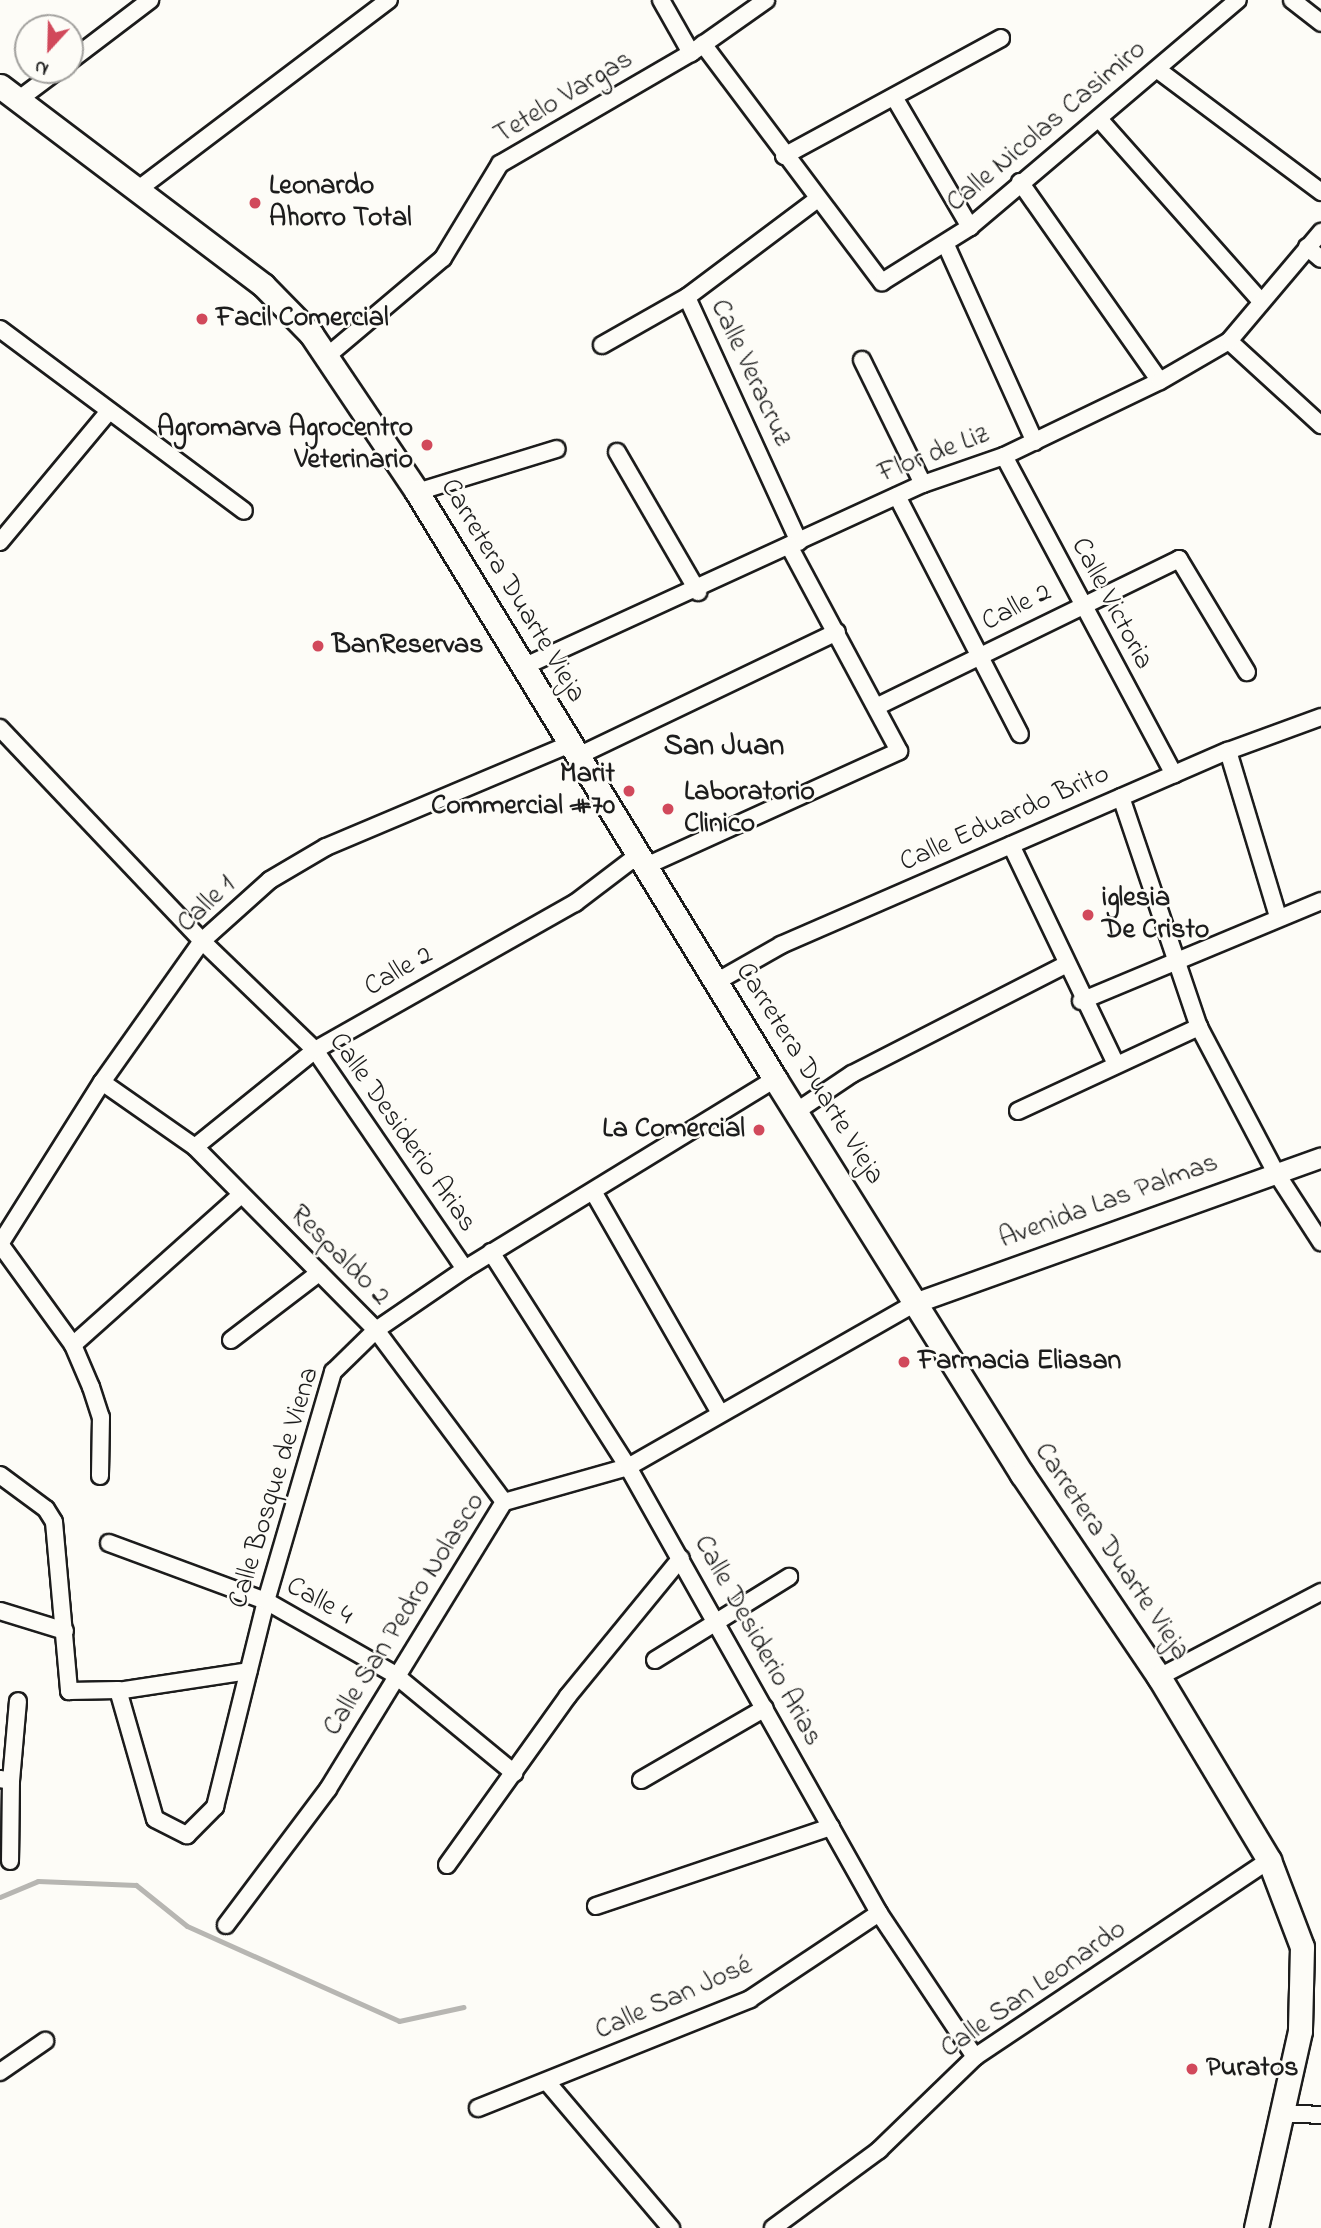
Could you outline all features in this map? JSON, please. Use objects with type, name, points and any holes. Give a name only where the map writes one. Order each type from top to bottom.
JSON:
[{"type":"main road","name":"Carretera Duarte Vieja","points":[[9,93],[139,188],[262,285],[326,357],[417,492],[775,1079],[917,1302],[1022,1474],[1159,1677],[1269,1860],[1302,1947],[1300,2031],[1256,2228]]},
{"type":"street","points":[[84,50],[150,0]]},
{"type":"street","points":[[139,188],[389,0]]},
{"type":"street","points":[[660,0],[816,200]]},
{"type":"street","name":"Tetelo Vargas","points":[[326,357],[443,258],[500,164],[697,48],[766,0]]},
{"type":"street","name":"Calle Nicolas Casimiro","points":[[816,200],[882,282],[946,245],[970,227],[1020,182],[1100,120],[1238,0]]},
{"type":"street","points":[[1292,0],[1318,15]]},
{"type":"street","points":[[784,156],[1001,38]]},
{"type":"street","points":[[1158,70],[1321,192]]},
{"type":"street","points":[[9,93],[28,84]]},
{"type":"street","points":[[894,97],[970,227]]},
{"type":"street","points":[[1100,120],[1260,300]]},
{"type":"street","points":[[1020,182],[1160,381]]},
{"type":"street","name":"Calle Veracruz","points":[[816,200],[687,297],[794,544],[899,751]]},
{"type":"street","name":"Flor de Liz","points":[[523,667],[698,592],[923,484],[1004,457],[1160,381],[1229,341],[1260,300],[1321,232]]},
{"type":"street","points":[[946,245],[1035,442]]},
{"type":"street","points":[[1307,247],[1321,259]]},
{"type":"street","points":[[603,345],[687,297]]},
{"type":"street","points":[[0,329],[244,511]]},
{"type":"street","points":[[1229,341],[1321,425]]},
{"type":"street","points":[[862,360],[923,484]]},
{"type":"street","points":[[0,542],[109,411]]},
{"type":"street","points":[[417,492],[557,449]]},
{"type":"street","points":[[617,452],[698,592]]},
{"type":"street","name":"Calle Victoria","points":[[1004,457],[1081,606],[1174,774]]},
{"type":"street","points":[[897,496],[976,658],[1020,734]]},
{"type":"street","name":"Calle 2","points":[[878,706],[1179,559],[1247,673]]},
{"type":"street","name":"Calle 1","points":[[0,1244],[102,1082],[202,941],[270,880],[327,846],[574,750],[837,632]]},
{"type":"street","name":"Calle Eduardo Brito","points":[[716,982],[781,946],[1121,797],[1228,751],[1321,718]]},
{"type":"street","name":"Calle Desiderio Arias","points":[[0,728],[202,941],[315,1049],[465,1269]]},
{"type":"street","points":[[0,752],[15,743]]},
{"type":"street","name":"Calle 2","points":[[195,1147],[315,1049],[575,903],[642,861],[899,751]]},
{"type":"street","points":[[1228,751],[1278,917]]},
{"type":"street","points":[[1121,797],[1173,961],[1199,1027],[1275,1171],[1321,1242]]},
{"type":"street","points":[[1011,845],[1081,1001],[1115,1062]]},
{"type":"street","points":[[1081,1001],[1321,901]]},
{"type":"street","points":[[797,1111],[852,1073],[1065,965]]},
{"type":"street","points":[[1018,1111],[1115,1062],[1199,1027]]},
{"type":"street","name":"Calle Bosque de Viena","points":[[118,1691],[155,1819],[187,1835],[215,1807],[266,1601],[333,1372],[376,1330],[465,1269],[594,1193],[775,1079]]},
{"type":"street","name":"Respaldo 2","points":[[102,1082],[195,1147],[376,1330],[503,1502]]},
{"type":"street","name":"Avenida Las Palmas","points":[[917,1302],[1275,1171],[1321,1157]]},
{"type":"street","points":[[594,1193],[720,1413]]},
{"type":"street","points":[[73,1345],[241,1195]]},
{"type":"street","points":[[0,1244],[73,1345],[101,1417],[100,1476]]},
{"type":"street","name":"Calle Desiderio Arias","points":[[492,1252],[628,1466],[879,1913],[975,2057]]},
{"type":"street","points":[[231,1340],[319,1273]]},
{"type":"street","name":"Calle San Pedro Nolasco","points":[[226,1925],[328,1789],[394,1674],[503,1502],[628,1466],[917,1302]]},
{"type":"street","points":[[0,1475],[52,1515],[71,1694],[118,1691],[248,1671]]},
{"type":"street","name":"Calle 4","points":[[109,1543],[266,1601],[394,1674],[514,1773]]},
{"type":"street","points":[[447,1865],[514,1773],[681,1558]]},
{"type":"street","points":[[655,1660],[789,1577]]},
{"type":"street","points":[[1159,1677],[1321,1592]]},
{"type":"street","points":[[0,1611],[65,1631]]},
{"type":"street","points":[[10,1861],[6,1780],[18,1701]]},
{"type":"street","points":[[641,1780],[765,1708]]},
{"type":"street","points":[[596,1906],[831,1826]]},
{"type":"street","name":"Calle San Leonardo","points":[[773,2228],[879,2151],[975,2057],[1269,1860]]},
{"type":"street","name":"Calle San José","points":[[478,2108],[750,1999],[879,1913]]},
{"type":"street","points":[[0,2072],[45,2041]]},
{"type":"street","points":[[547,2082],[671,2228]]},
{"type":"street","points":[[1282,2114],[1321,2115]]},
{"type":"waterway","points":[[0,1897],[38,1881],[136,1885],[187,1926],[399,2021],[463,2007]]},
{"type":"place","name":"Leonardo Ahorro Total","points":[[255,203]]},
{"type":"place","name":"Facil Comercial","points":[[202,319]]},
{"type":"place","name":"Agromarva Agrocentro Veterinario","points":[[427,445]]},
{"type":"place","name":"BanReservas","points":[[318,646]]},
{"type":"place","name":"Marit Commercial #70","points":[[629,791]]},
{"type":"place","name":"Laboratorio Clinico","points":[[668,809]]},
{"type":"place","name":"iglesia De Cristo","points":[[1088,915]]},
{"type":"place","name":"La Comercial","points":[[759,1130]]},
{"type":"place","name":"Farmacia Eliasan","points":[[904,1362]]},
{"type":"place","name":"Puratos","points":[[1192,2069]]},
{"type":"district","name":"San Juan","points":[[724,747]]}]
